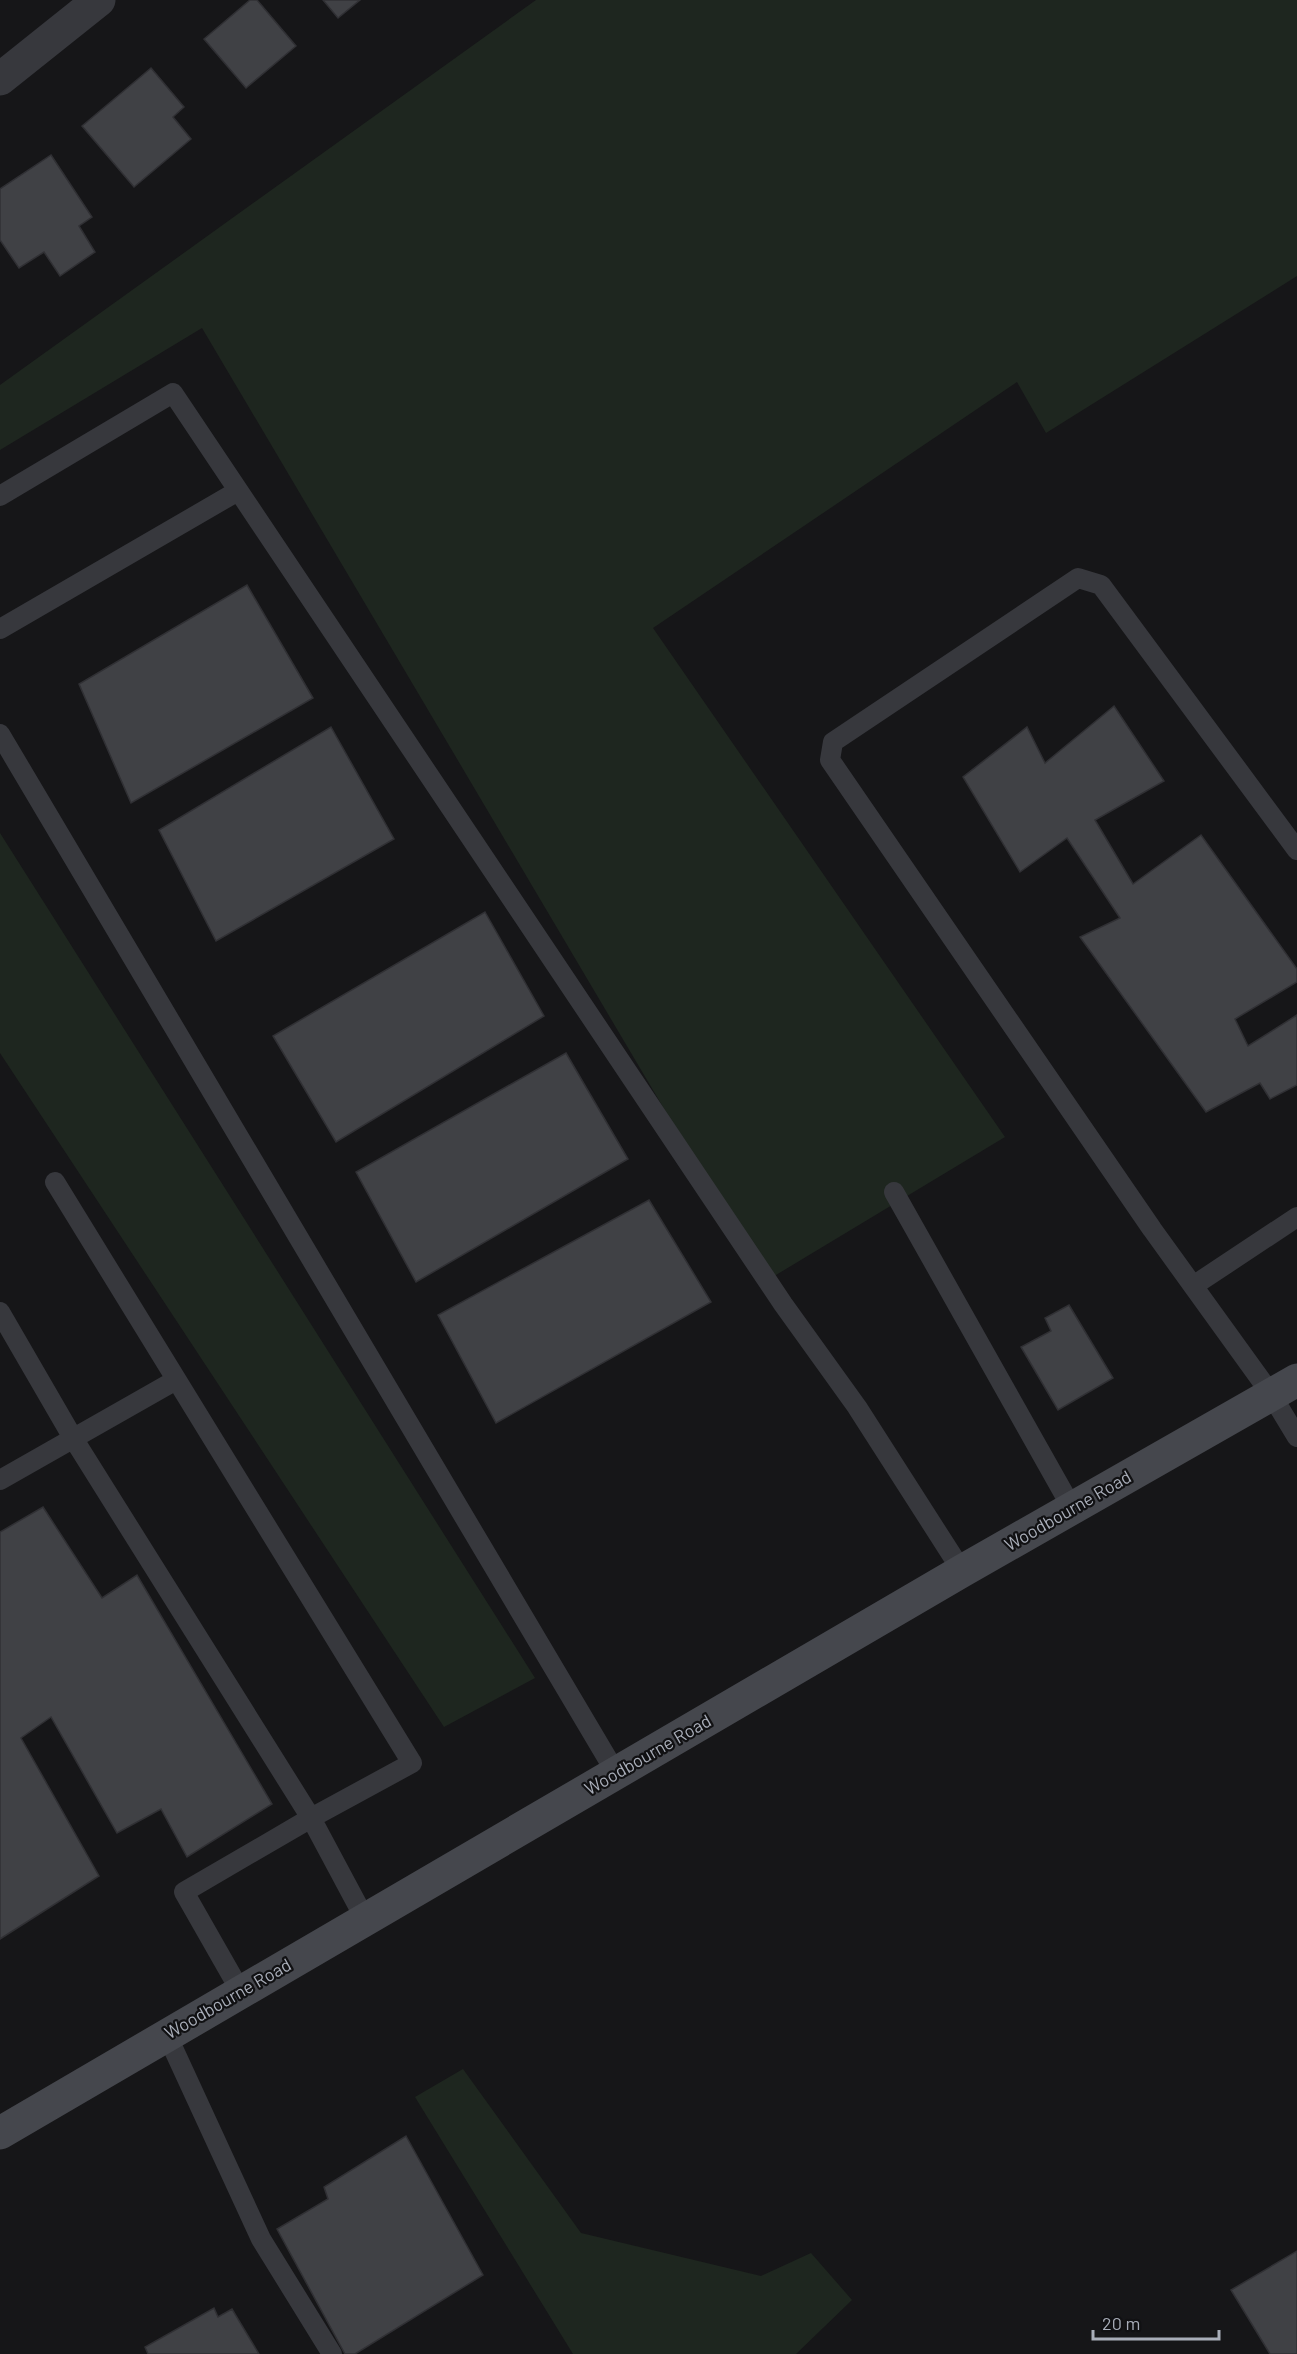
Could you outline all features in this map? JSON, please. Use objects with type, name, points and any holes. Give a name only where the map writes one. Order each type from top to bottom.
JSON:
[{"type":"main road","name":"Woodbourne Road","points":[[3,2125],[167,2035],[962,1571],[1284,1387]]},
{"type":"street","points":[[0,79],[99,0]]},
{"type":"lane","points":[[0,496],[173,393],[777,1294],[857,1407],[962,1571]]},
{"type":"lane","points":[[0,629],[238,490]]},
{"type":"lane","points":[[1297,850],[1101,585],[1078,578],[833,742],[830,760],[1193,1286],[1284,1387],[1297,1437]]},
{"type":"lane","points":[[0,734],[616,1773]]},
{"type":"lane","points":[[55,1182],[412,1763],[311,1818],[184,1892],[241,1992]]},
{"type":"lane","points":[[894,1192],[1072,1508]]},
{"type":"lane","points":[[1193,1286],[1297,1217]]},
{"type":"lane","points":[[0,1312],[73,1438],[311,1818],[365,1919]]},
{"type":"lane","points":[[0,1479],[176,1380]]},
{"type":"lane","points":[[167,2035],[261,2239],[332,2354]]},
{"type":"shaded area","points":[[536,0],[1297,0],[1297,276],[1046,433],[1017,382],[653,628],[1005,1137],[766,1281],[202,328],[0,450],[0,385]]},
{"type":"shaded area","points":[[0,833],[535,1678],[444,1727],[0,1053]]},
{"type":"shaded area","points":[[463,2069],[581,2233],[761,2276],[811,2253],[852,2300],[796,2354],[573,2354],[415,2097]]},
{"type":"building","points":[[250,0],[257,0],[296,46],[246,88],[204,39]]},
{"type":"building","points":[[323,0],[360,0],[338,18]]},
{"type":"building","points":[[151,68],[184,107],[173,117],[191,139],[134,187],[82,126]]},
{"type":"building","points":[[51,155],[92,217],[79,226],[95,252],[60,276],[44,252],[19,268],[0,240],[0,189]]},
{"type":"building","points":[[247,585],[313,698],[131,803],[79,684]]},
{"type":"building","points":[[1114,706],[1164,781],[1095,820],[1133,884],[1201,835],[1297,969],[1297,982],[1235,1019],[1248,1046],[1297,1015],[1297,1085],[1270,1099],[1260,1083],[1206,1112],[1080,937],[1120,918],[1067,838],[1020,872],[963,777],[1027,727],[1045,763]]},
{"type":"building","points":[[331,727],[394,839],[216,941],[159,830]]},
{"type":"building","points":[[485,912],[544,1016],[336,1142],[273,1036]]},
{"type":"building","points":[[566,1053],[628,1159],[416,1282],[356,1172]]},
{"type":"building","points":[[649,1200],[711,1302],[496,1423],[438,1315]]},
{"type":"building","points":[[1069,1305],[1113,1378],[1058,1410],[1021,1347],[1051,1331],[1045,1318]]},
{"type":"building","points":[[43,1507],[102,1598],[137,1575],[272,1804],[187,1857],[161,1809],[117,1833],[51,1717],[21,1738],[99,1876],[0,1939],[0,1532]]},
{"type":"building","points":[[406,2136],[483,2275],[355,2354],[345,2354],[277,2229],[328,2199],[324,2187]]},
{"type":"building","points":[[1297,2251],[1297,2354],[1270,2354],[1231,2290]]},
{"type":"building","points":[[214,2308],[218,2317],[232,2309],[259,2354],[148,2354],[145,2347]]}]
